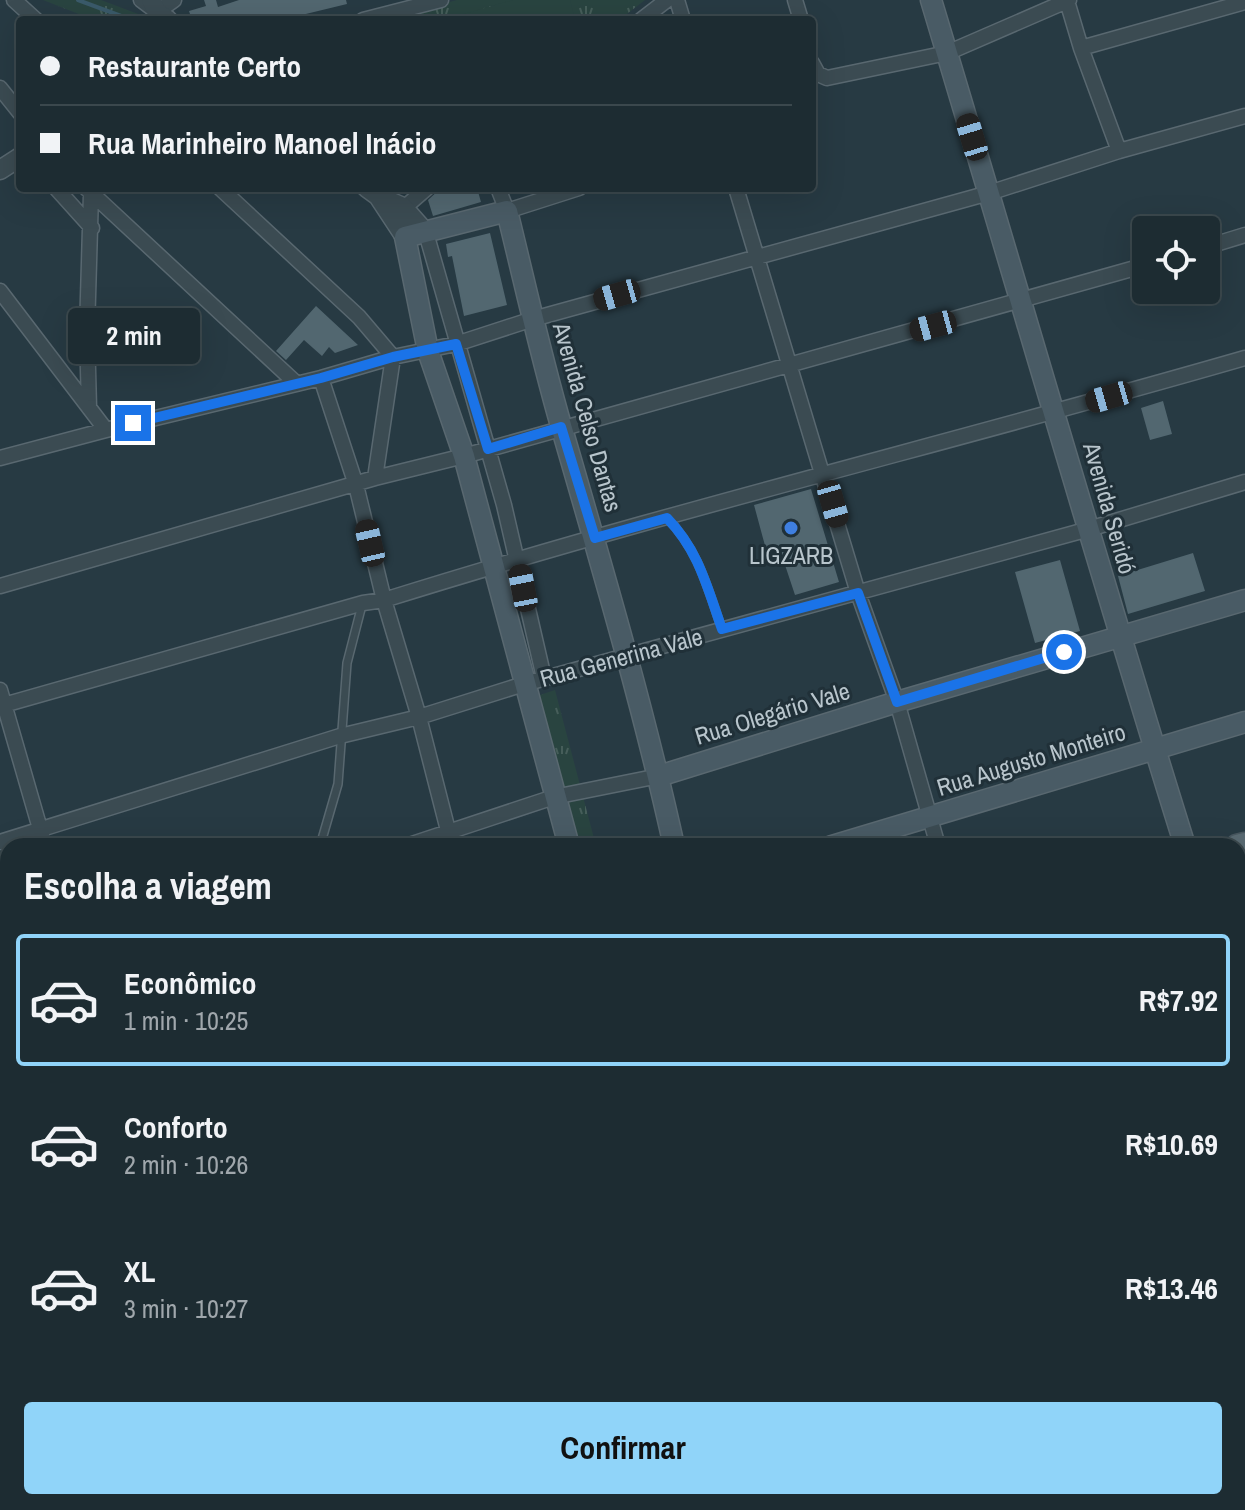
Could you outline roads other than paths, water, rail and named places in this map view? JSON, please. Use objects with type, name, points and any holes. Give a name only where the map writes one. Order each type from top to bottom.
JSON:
[{"type":"main road","name":"Avenida Seridó","points":[[931,0],[1019,302],[1182,838]]},
{"type":"main road","points":[[507,211],[405,237],[428,351],[464,456],[493,566],[519,620],[534,681],[554,797],[567,838]]},
{"type":"main road","name":"Avenida Celso Dantas","points":[[507,211],[561,427],[595,538],[659,776],[672,838]]},
{"type":"main road","name":"Rua Olegário Vale","points":[[659,776],[1120,635],[1245,600]]},
{"type":"main road","name":"Rua Augusto Monteiro","points":[[858,838],[1245,722]]},
{"type":"street","points":[[14,0],[32,16]]},
{"type":"street","points":[[141,0],[159,11],[174,0]]},
{"type":"street","points":[[379,16],[441,0]]},
{"type":"street","points":[[646,16],[667,0]]},
{"type":"street","points":[[816,69],[827,78],[947,53],[1068,0],[1081,48],[1119,151]]},
{"type":"street","points":[[1081,48],[1245,2]]},
{"type":"street","points":[[0,88],[16,108]]},
{"type":"street","points":[[0,458],[321,378],[393,357],[456,344],[533,319],[989,193],[1119,151],[1245,116]]},
{"type":"street","points":[[60,192],[92,228]]},
{"type":"street","points":[[89,192],[92,228],[87,331],[89,408]]},
{"type":"street","points":[[90,192],[297,384]]},
{"type":"street","points":[[224,192],[359,317],[393,357],[375,478]]},
{"type":"street","points":[[372,192],[426,233],[517,559],[519,620]]},
{"type":"street","points":[[398,213],[422,192]]},
{"type":"street","name":"Avenida Celso Dantas","points":[[500,192],[507,211]]},
{"type":"street","points":[[507,211],[566,192]]},
{"type":"street","points":[[737,192],[825,474],[858,593],[897,702],[936,838]]},
{"type":"street","points":[[398,213],[405,237]]},
{"type":"street","points":[[1220,243],[1245,235]]},
{"type":"street","points":[[0,586],[375,478],[464,456],[1132,269]]},
{"type":"street","points":[[416,289],[442,283]]},
{"type":"street","points":[[0,291],[106,430]]},
{"type":"street","points":[[2,706],[363,603],[384,600],[517,559],[1055,413],[1245,358]]},
{"type":"street","points":[[321,378],[356,485],[449,838]]},
{"type":"street","points":[[447,407],[472,398]]},
{"type":"street","name":"Rua Generina Vale","points":[[15,838],[340,736],[419,717],[534,681],[1089,529],[1245,482]]},
{"type":"street","points":[[479,510],[504,505]]},
{"type":"street","points":[[0,690],[2,706],[42,838]]},
{"type":"street","name":"Rua Olegário Vale","points":[[455,838],[554,797],[659,776]]},
{"type":"lane","points":[[667,518],[688,540],[697,557],[722,629]]},
{"type":"lane","points":[[322,838],[338,784],[347,663],[363,603]]},
{"type":"waterway","points":[[78,0],[121,16]]},
{"type":"place","name":"LIGZARB","points":[[791,528]]}]
